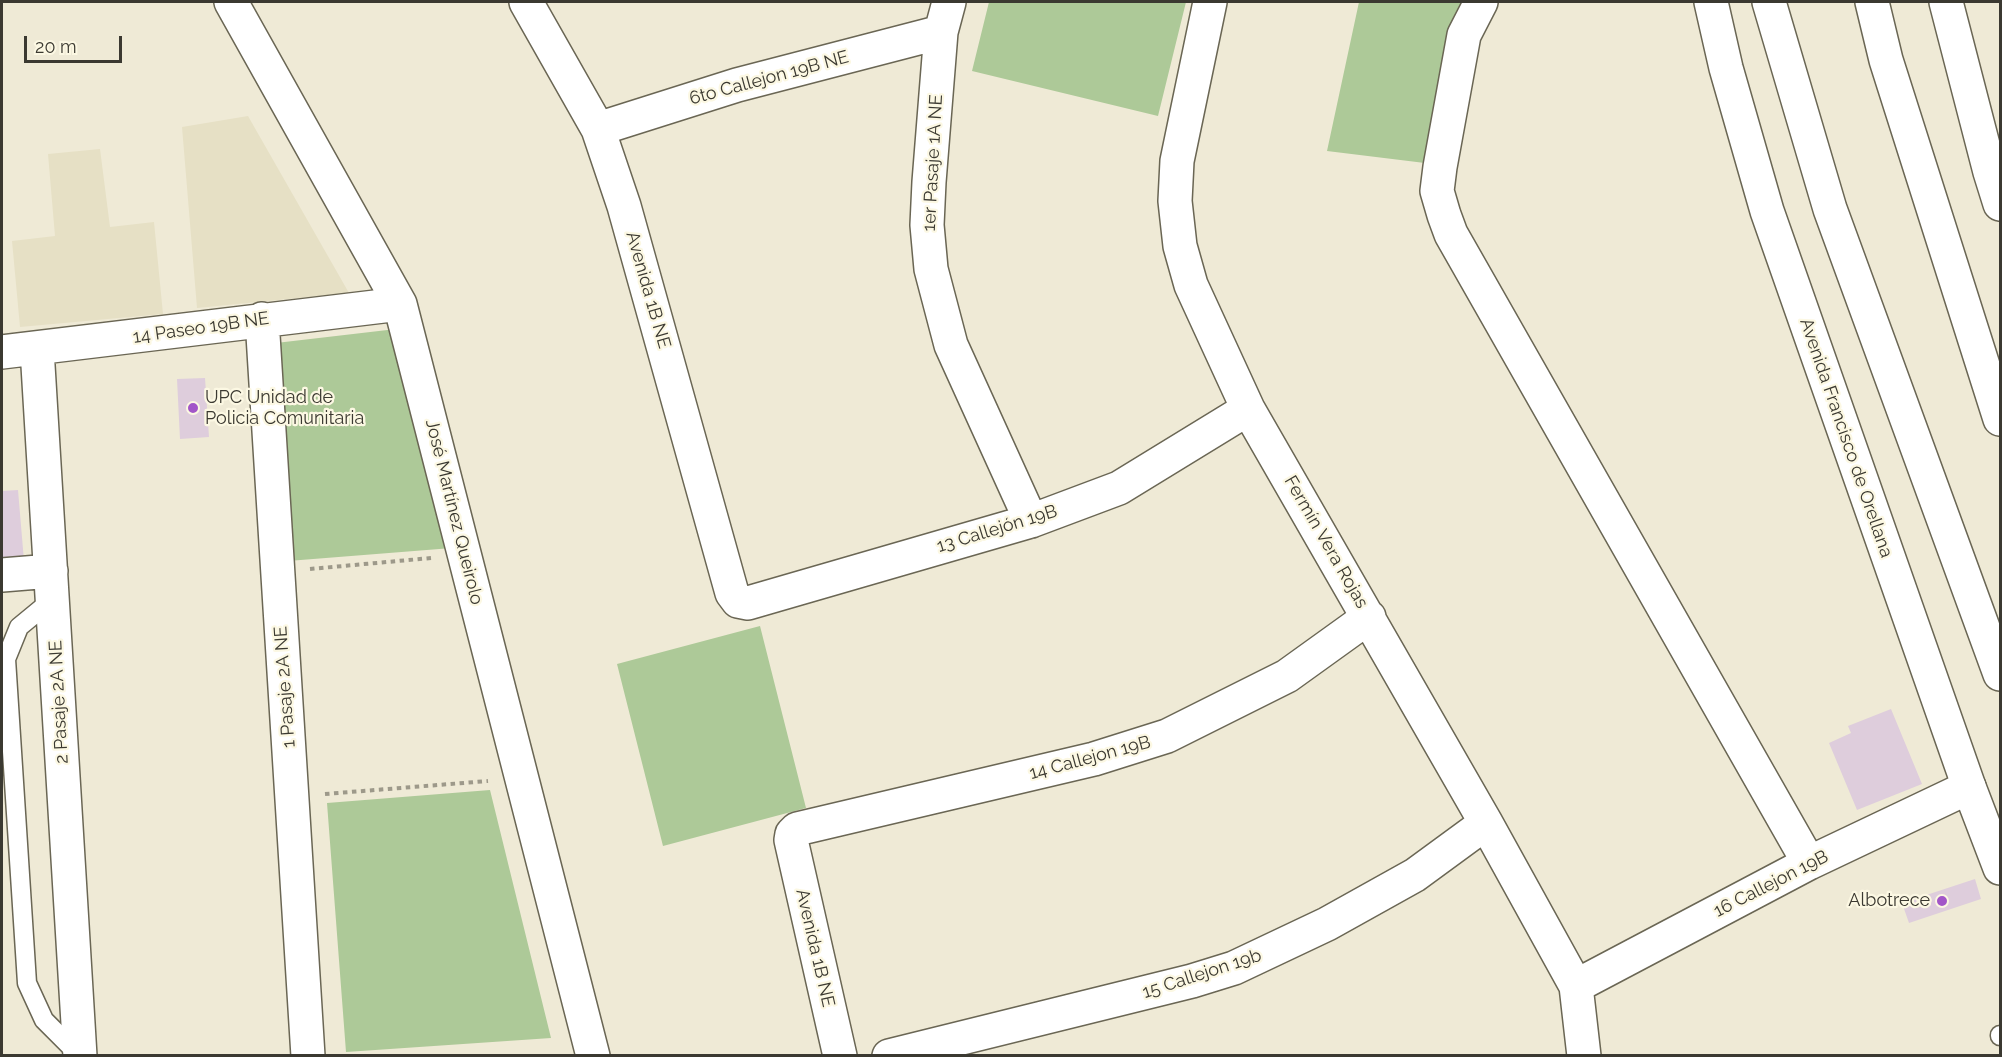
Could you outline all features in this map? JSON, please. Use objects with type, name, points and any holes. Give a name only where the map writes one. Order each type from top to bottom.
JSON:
[{"type":"main road","name":"José Martínez Queirolo","points":[[231,2],[400,304],[593,1056]]},
{"type":"main road","name":"Avenida 1B NE","points":[[526,2],[598,129],[624,206],[732,592]]},
{"type":"main road","name":"1er Pasaje 1A NE","points":[[949,2],[941,32],[927,225],[931,269],[951,345],[1031,521]]},
{"type":"main road","name":"Fermín Vera Rojas","points":[[1210,2],[1177,161],[1176,212],[1180,246],[1191,285],[1248,409],[1369,617],[1576,986],[1584,1056]]},
{"type":"main road","points":[[1481,2],[1464,35],[1440,167],[1437,191],[1451,234],[1809,863]]},
{"type":"main road","name":"Avenida Francisco de Orellana","points":[[1710,2],[1726,68],[1767,211],[1969,787],[2001,868]]},
{"type":"main road","points":[[1769,2],[1830,209],[2001,674]]},
{"type":"main road","points":[[1872,2],[1886,60],[2001,419]]},
{"type":"main road","points":[[1946,2],[1990,172],[2001,204]]},
{"type":"main road","name":"6to Callejon 19B NE","points":[[598,129],[737,85],[941,32]]},
{"type":"main road","name":"14 Paseo 19B NE","points":[[2,352],[400,304]]},
{"type":"main road","name":"1 Pasaje 2A NE","points":[[262,319],[308,1056]]},
{"type":"main road","name":"2 Pasaje 2A NE","points":[[37,349],[80,1055]]},
{"type":"main road","name":"13 Callejón 19B","points":[[732,592],[738,601],[748,603],[1031,521],[1119,488],[1248,409]]},
{"type":"main road","points":[[2,575],[52,585]]},
{"type":"main road","name":"14 Callejon 19B","points":[[791,840],[796,829],[1094,759],[1167,736],[1287,676],[1369,617]]},
{"type":"main road","name":"16 Callejon 19B","points":[[1576,986],[1809,863],[1969,787]]},
{"type":"main road","name":"15 Callejon 19b","points":[[889,1056],[1192,981],[1234,968],[1318,929],[1415,875],[1486,823]]},
{"type":"main road","name":"Avenida 1B NE","points":[[791,840],[840,1056]]},
{"type":"lane","points":[[52,585],[19,627],[6,658],[27,983],[44,1020],[80,1055]]},
{"type":"path","points":[[278,572],[465,555]]},
{"type":"path","points":[[292,796],[522,778]]},
{"type":"shaded area","points":[[248,116],[349,293],[197,308],[182,127]]},
{"type":"shaded area","points":[[100,149],[110,227],[154,222],[163,314],[20,327],[12,241],[55,236],[48,154]]},
{"type":"green space","points":[[989,2],[1186,2],[1158,116],[972,71]]},
{"type":"green space","points":[[1359,2],[1467,2],[1433,164],[1327,151]]},
{"type":"green space","points":[[396,329],[452,548],[288,561],[276,343]]},
{"type":"green space","points":[[760,626],[806,808],[663,846],[617,664]]},
{"type":"green space","points":[[490,790],[551,1038],[346,1052],[327,803]]},
{"type":"building","name":"UPC Unidad de Policia Comunitaria","points":[[205,378],[209,437],[180,439],[177,379]]},
{"type":"building","points":[[18,490],[24,561],[2,563],[2,491]]},
{"type":"building","points":[[1891,709],[1922,784],[1857,810],[1829,743],[1851,733],[1848,726]]},
{"type":"building","name":"Albotrece","points":[[1975,879],[1981,899],[1909,923],[1902,903]]},
{"type":"place","name":"UPC Unidad de Policia Comunitaria","points":[[193,408]]},
{"type":"place","name":"Albotrece","points":[[1942,901]]}]
